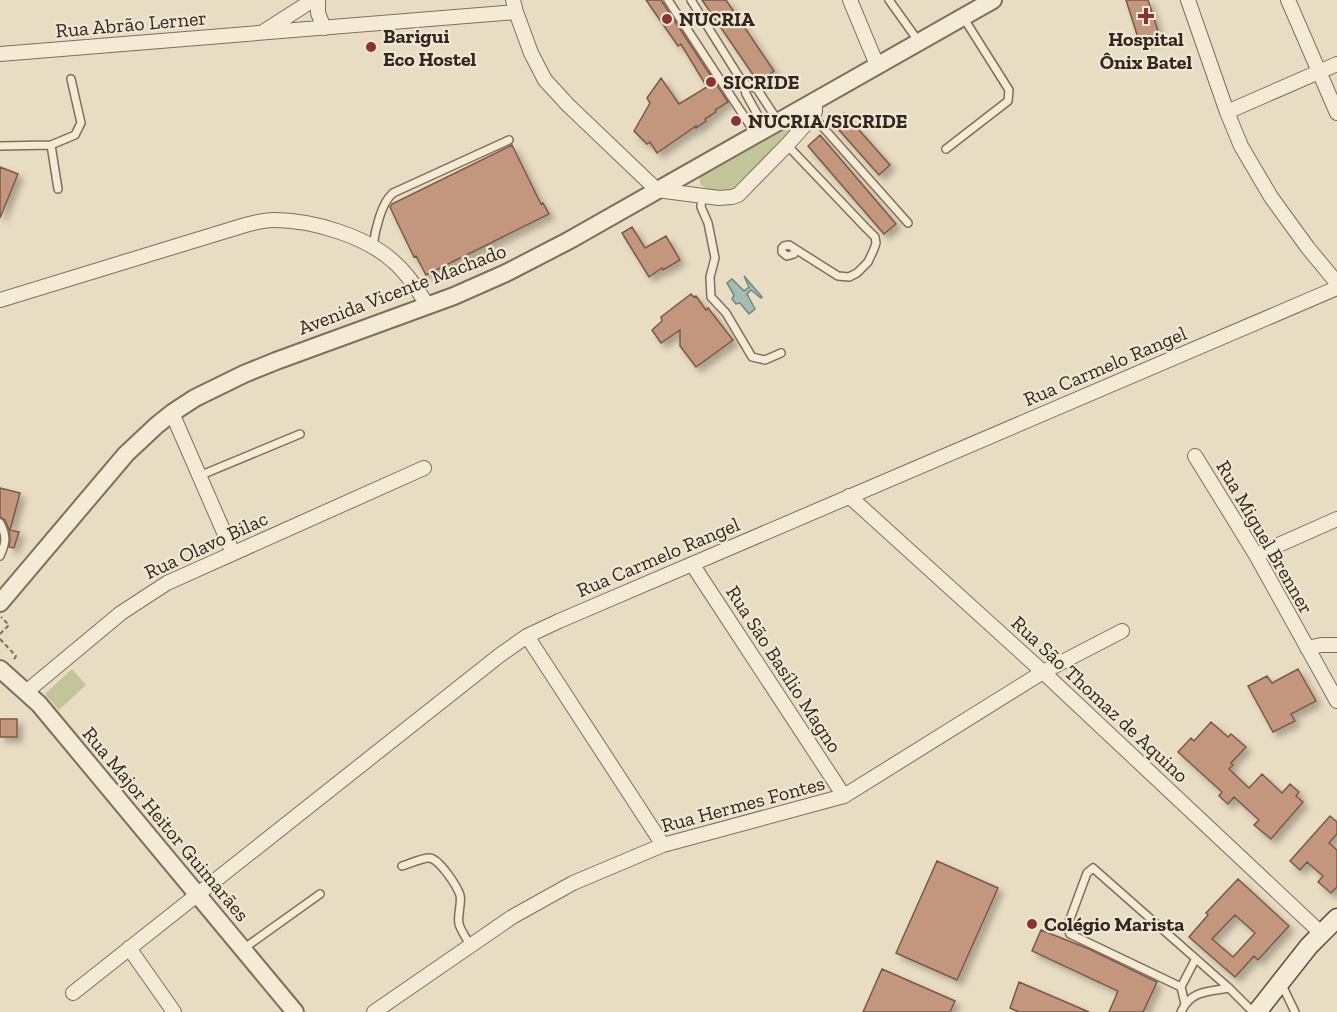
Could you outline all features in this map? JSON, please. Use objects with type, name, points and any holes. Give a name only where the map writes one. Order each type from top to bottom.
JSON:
[{"type":"main road","points":[[1255,1012],[1321,933],[1337,918]]},
{"type":"street","points":[[262,33],[314,0]]},
{"type":"street","points":[[318,0],[318,13],[324,28]]},
{"type":"street","points":[[850,0],[877,65]]},
{"type":"street","name":"Avenida Vicente Machado","points":[[0,604],[140,439],[195,398],[244,374],[481,285],[539,256],[766,128],[814,108],[877,65],[993,0]]},
{"type":"street","points":[[1188,0],[1241,146],[1303,240],[1337,283]]},
{"type":"street","points":[[1288,0],[1337,113]]},
{"type":"street","points":[[514,6],[537,66],[555,92],[657,190],[725,198],[738,195],[787,145],[814,108]]},
{"type":"street","name":"Rua Abrão Lerner","points":[[0,54],[324,28],[514,6]]},
{"type":"street","points":[[1227,112],[1337,64]]},
{"type":"street","points":[[0,300],[258,222],[272,220],[315,226],[353,237],[384,253],[407,275],[428,306]]},
{"type":"street","name":"Rua Carmelo Rangel","points":[[73,993],[527,636],[1337,288]]},
{"type":"street","points":[[172,413],[233,553]]},
{"type":"street","name":"Rua Miguel Brenner","points":[[1195,456],[1256,555],[1337,701]]},
{"type":"street","name":"Rua Olavo Bilac","points":[[26,692],[97,632],[145,597],[175,579],[424,468]]},
{"type":"street","name":"Rua São Thomaz de Aquino","points":[[849,496],[1043,672],[1321,933]]},
{"type":"street","points":[[1256,555],[1337,519]]},
{"type":"street","name":"Rua São Basílio Magno","points":[[692,564],[844,796]]},
{"type":"street","name":"Rua Hermes Fontes","points":[[374,1012],[512,916],[573,884],[663,845],[844,796],[1043,672],[1122,631]]},
{"type":"street","points":[[527,636],[663,845]]},
{"type":"street","points":[[1306,648],[1337,645]]},
{"type":"street","name":"Rua Major Heitor Guimarães","points":[[0,669],[39,704],[295,1012]]},
{"type":"street","points":[[129,948],[174,1012]]},
{"type":"lane","points":[[668,0],[766,128]]},
{"type":"lane","points":[[691,0],[743,82],[746,94],[766,128]]},
{"type":"lane","points":[[889,0],[919,42]]},
{"type":"lane","points":[[946,148],[1008,101],[1009,90],[963,17]]},
{"type":"lane","points":[[0,146],[51,145],[75,135],[81,123],[71,79]]},
{"type":"lane","points":[[743,82],[757,89],[766,128]]},
{"type":"lane","points":[[814,108],[908,223]]},
{"type":"lane","points":[[373,247],[375,232],[387,197],[393,192],[509,140]]},
{"type":"lane","points":[[51,145],[58,189]]},
{"type":"lane","points":[[787,145],[875,237],[876,243],[868,262],[857,273],[849,277],[838,276],[795,249]]},
{"type":"lane","points":[[702,196],[701,207],[708,224],[715,258],[710,277],[711,297],[726,313],[752,357],[765,360],[782,353]]},
{"type":"lane","points":[[200,476],[300,434]]},
{"type":"lane","points":[[0,524],[5,532],[5,546],[0,556]]},
{"type":"lane","points":[[402,866],[431,858],[447,874],[460,896],[459,926],[470,945]]},
{"type":"lane","points":[[1181,987],[1070,934],[1067,927],[1087,873],[1093,868],[1255,1012]]},
{"type":"lane","points":[[243,950],[320,894]]},
{"type":"lane","points":[[1185,1004],[1181,987],[1195,960]]},
{"type":"lane","points":[[1280,981],[1295,1012]]},
{"type":"lane","points":[[1181,1012],[1185,1004],[1198,993],[1229,988]]},
{"type":"path","points":[[0,604],[9,625],[0,634]]},
{"type":"green space","points":[[796,119],[800,124],[731,193],[707,189],[700,183],[703,171]]},
{"type":"green space","points":[[72,669],[86,685],[59,710],[45,694]]},
{"type":"water","points":[[744,276],[762,297],[751,290],[747,294],[755,309],[749,314],[740,303],[736,304],[732,299],[734,295],[727,283],[732,279],[744,291],[749,287]]},
{"type":"building","points":[[646,0],[661,0],[728,102],[715,110],[716,112],[705,119],[706,121],[657,153],[650,142],[647,144],[634,131],[650,103],[647,98],[661,78],[679,104],[707,87],[681,44],[678,46]]},
{"type":"building","points":[[702,0],[726,0],[774,71],[758,82]]},
{"type":"building","points":[[1126,0],[1148,0],[1160,37],[1140,44]]},
{"type":"building","points":[[844,113],[890,165],[879,175],[832,122]]},
{"type":"building","points":[[820,135],[896,224],[884,234],[808,146]]},
{"type":"building","points":[[512,145],[541,204],[543,203],[549,214],[426,275],[416,256],[414,257],[390,207]]},
{"type":"building","points":[[0,167],[18,174],[0,218]]},
{"type":"building","points":[[632,227],[645,248],[666,236],[680,260],[649,277],[622,233]]},
{"type":"building","points":[[691,294],[696,296],[706,310],[708,308],[733,340],[696,367],[680,346],[680,330],[661,343],[652,330],[662,321],[661,317]]},
{"type":"building","points":[[0,488],[20,493],[10,530],[19,532],[14,548],[9,547],[9,530],[5,520],[0,517]]},
{"type":"building","points":[[1298,669],[1316,701],[1291,714],[1295,721],[1273,732],[1248,686],[1267,676],[1272,683]]},
{"type":"building","points":[[0,719],[17,719],[17,737],[0,737]]},
{"type":"building","points":[[1211,722],[1228,737],[1231,734],[1246,747],[1231,763],[1233,765],[1229,769],[1249,788],[1262,774],[1282,793],[1290,784],[1299,792],[1296,796],[1303,802],[1271,839],[1254,825],[1259,820],[1234,797],[1228,804],[1219,796],[1222,792],[1178,752],[1191,738],[1194,741]]},
{"type":"building","points":[[1330,816],[1337,822],[1337,834],[1329,843],[1337,850],[1337,887],[1331,893],[1318,882],[1323,876],[1307,862],[1300,870],[1290,861]]},
{"type":"building","points":[[937,861],[998,888],[957,980],[896,953]]},
{"type":"building","points":[[1238,879],[1289,926],[1258,960],[1254,956],[1235,977],[1189,937],[1208,915],[1206,913]],"holes":[[[1235,915],[1255,933],[1233,957],[1212,939]]]},
{"type":"building","points":[[1041,930],[1089,949],[1157,982],[1143,1012],[1109,1012],[1118,991],[1032,951]]},
{"type":"building","points":[[882,969],[955,1001],[950,1012],[863,1012]]},
{"type":"building","points":[[1019,982],[1089,1012],[1019,1012],[1010,1008]]},
{"type":"place","name":"Hospital Ônix Batel","points":[[1146,16]]},
{"type":"place","name":"NUCRIA","points":[[667,19]]},
{"type":"place","name":"Barigui Eco Hostel","points":[[371,47]]},
{"type":"place","name":"SICRIDE","points":[[711,82]]},
{"type":"place","name":"NUCRIA/SICRIDE","points":[[736,121]]},
{"type":"place","name":"Colégio Marista","points":[[1032,924]]}]
